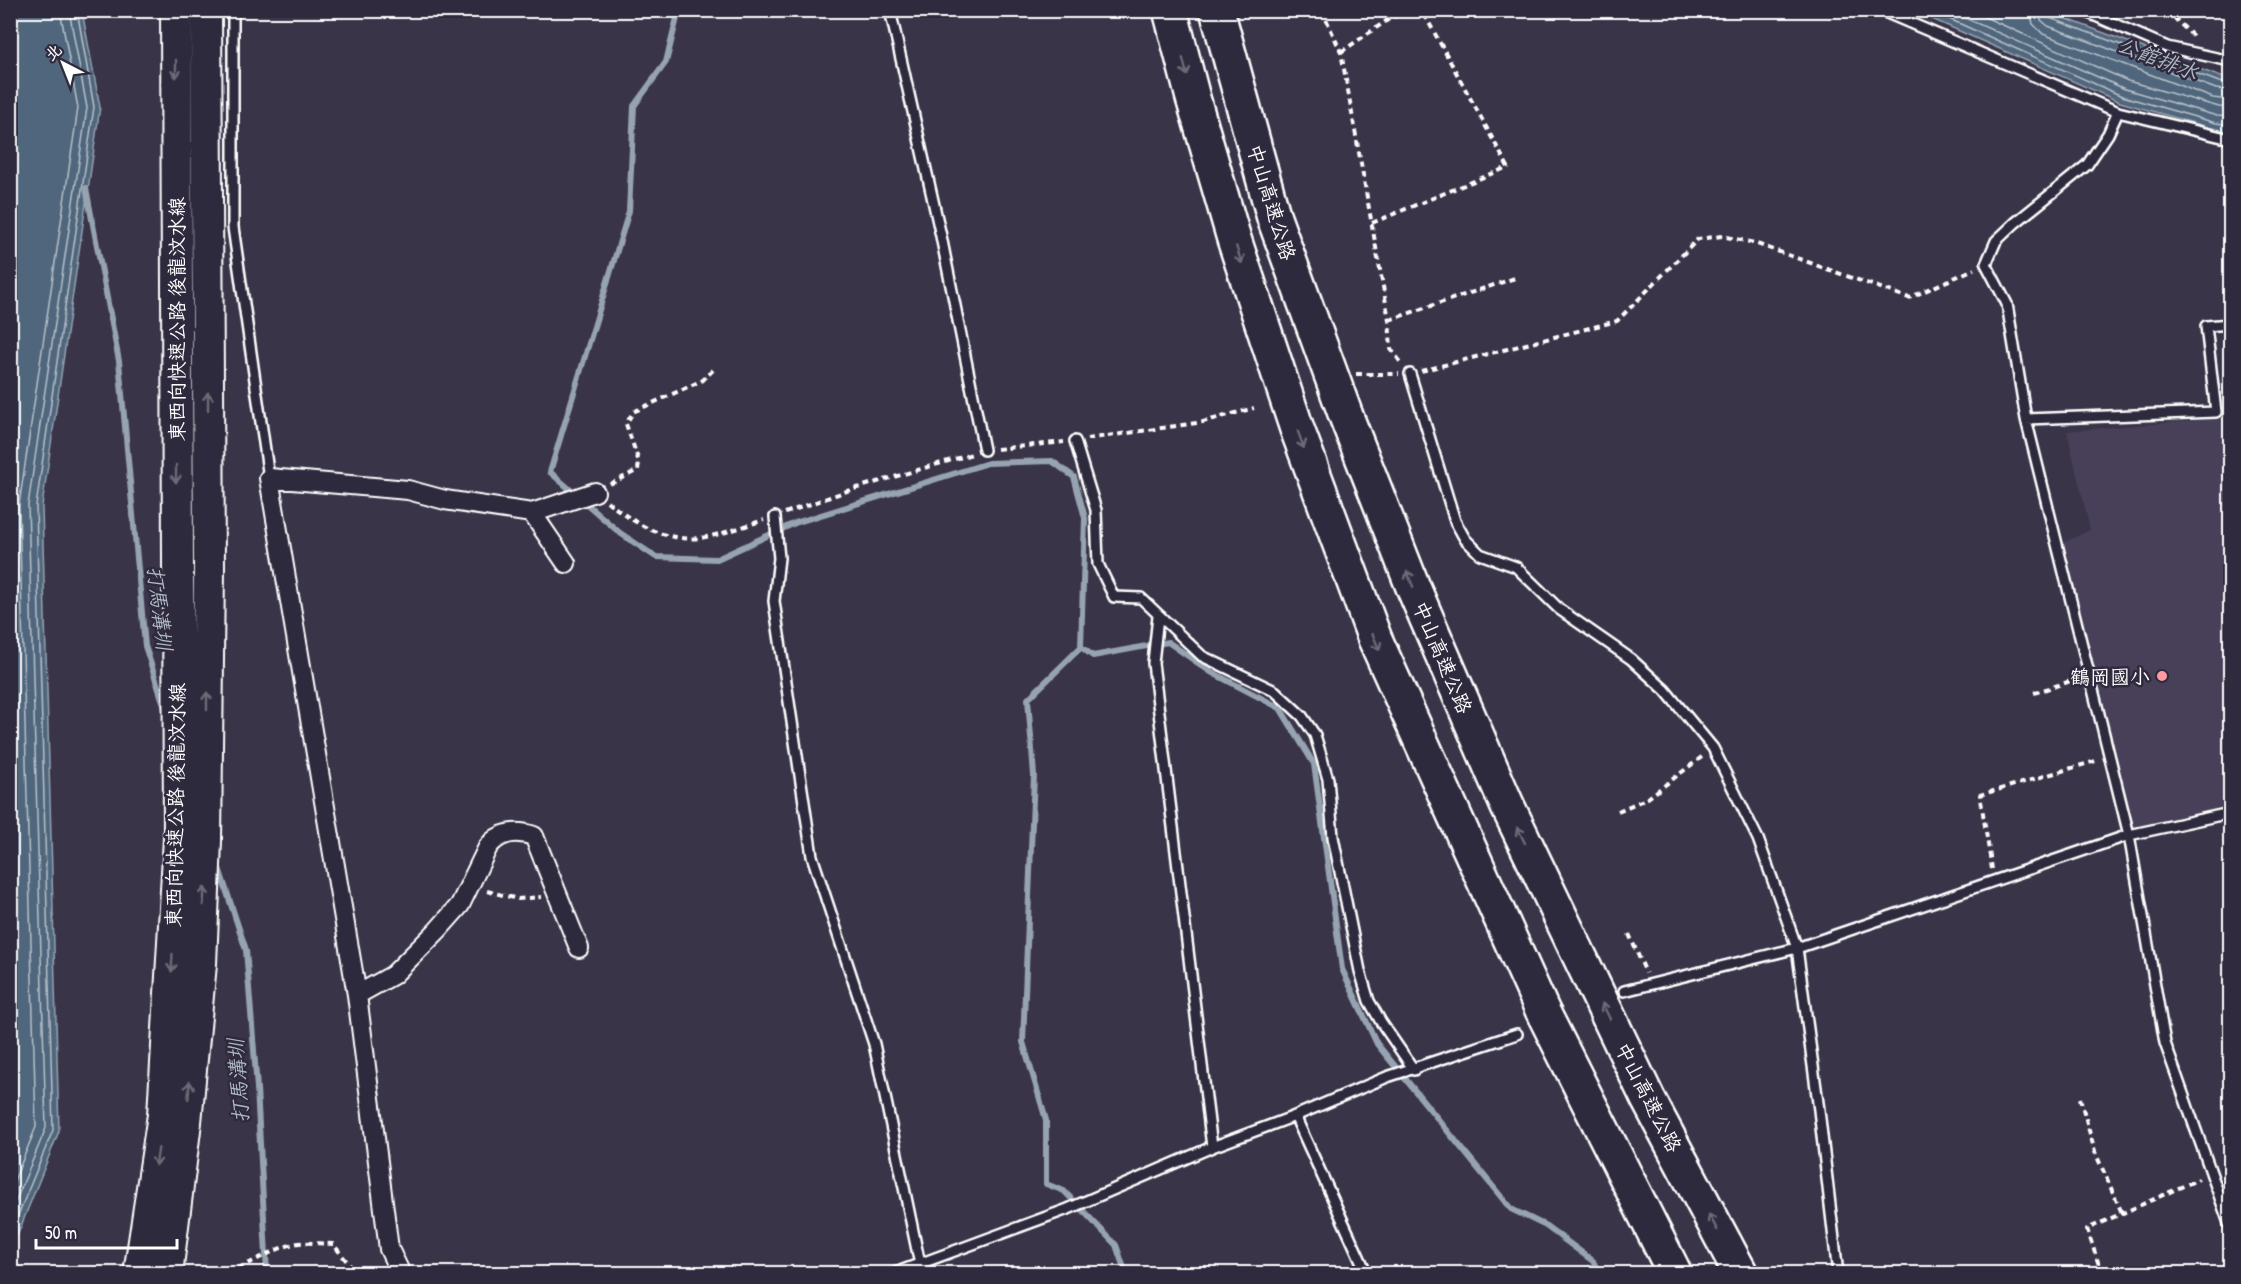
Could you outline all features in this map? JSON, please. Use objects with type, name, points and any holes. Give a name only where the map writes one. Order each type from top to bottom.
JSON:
[{"type":"highway","name":"東西向快速公路 後龍汶水線","points":[[139,1274],[163,1115],[179,838],[176,10]]},
{"type":"highway","name":"東西向快速公路 後龍汶水線","points":[[167,1274],[186,1122],[201,964],[206,841],[208,579],[206,10]]},
{"type":"highway","points":[[1170,10],[1237,249],[1297,429],[1375,639],[1543,1012],[1675,1274]]},
{"type":"highway","name":"中山高速公路","points":[[1217,10],[1274,218],[1346,416],[1413,587],[1507,805],[1648,1099],[1741,1274]]},
{"type":"street","points":[[401,1274],[389,1249],[357,995],[269,478],[408,490],[445,500],[532,513],[595,492]]},
{"type":"street","points":[[532,513],[566,563]]},
{"type":"street","points":[[357,995],[393,975],[460,905],[494,839],[506,833],[526,833],[534,836],[579,948]]},
{"type":"lane","points":[[233,10],[233,227],[269,478]]},
{"type":"lane","points":[[890,10],[941,236],[984,450]]},
{"type":"lane","points":[[1880,10],[2118,112],[2230,139]]},
{"type":"lane","points":[[2082,10],[2167,46],[2230,61]]},
{"type":"lane","points":[[2118,112],[2108,134],[2087,165],[2015,223],[1996,242],[1986,264],[2007,304],[2026,419],[2129,835],[2165,1043],[2230,1226]]},
{"type":"lane","points":[[2026,419],[2216,412],[2206,326],[2230,324]]},
{"type":"lane","points":[[1410,374],[1455,521],[1465,539],[1480,554],[1516,567],[1558,609],[1631,659],[1665,690],[1713,748],[1758,839],[1797,948],[1839,1274]]},
{"type":"lane","points":[[1075,441],[1096,510],[1098,564],[1113,597],[1141,598],[1202,656],[1275,691],[1302,716],[1315,735],[1328,779],[1333,837],[1360,971],[1369,1000],[1381,1023],[1414,1070]]},
{"type":"lane","points":[[775,517],[779,558],[774,600],[812,856],[874,1044],[922,1274]]},
{"type":"lane","points":[[1158,616],[1153,663],[1212,1147]]},
{"type":"lane","points":[[1624,991],[1797,948],[2129,835],[2230,813]]},
{"type":"lane","points":[[892,1274],[1068,1209],[1212,1147],[1395,1076],[1518,1034]]},
{"type":"lane","points":[[1295,1116],[1367,1274]]},
{"type":"path","points":[[1322,10],[1341,52],[1389,320],[1391,349],[1410,374]]},
{"type":"path","points":[[1341,52],[1389,19],[1409,10]]},
{"type":"path","points":[[1372,223],[1508,167],[1422,10]]},
{"type":"path","points":[[2166,10],[2217,58]]},
{"type":"path","points":[[1356,374],[1410,374],[1617,321],[1698,239],[1722,236],[1754,243],[1909,298],[1986,264]]},
{"type":"path","points":[[1389,320],[1515,278]]},
{"type":"path","points":[[714,369],[703,380],[633,412],[626,424],[639,462],[638,470],[595,492],[630,520],[667,536],[700,538],[775,517],[850,490],[984,450],[1075,441],[1203,422],[1254,408]]},
{"type":"path","points":[[2034,693],[2090,675]]},
{"type":"path","points":[[1618,812],[1648,798],[1713,748]]},
{"type":"path","points":[[1994,881],[1980,795],[2110,756]]},
{"type":"path","points":[[469,886],[518,899],[558,896]]},
{"type":"path","points":[[1629,934],[1652,984]]},
{"type":"path","points":[[2080,1098],[2095,1152],[2122,1213]]},
{"type":"path","points":[[2102,1274],[2087,1229],[2212,1174]]},
{"type":"path","points":[[218,1274],[232,1271],[274,1251],[299,1243],[333,1244],[357,1274]]},
{"type":"shaded area","name":"鶴岡國小","points":[[2224,418],[2230,427],[2230,807],[2132,827],[2059,545],[2090,530],[2067,431]]},
{"type":"water","points":[[11,10],[82,11],[100,107],[42,506],[59,1131],[11,1251]]},
{"type":"water","name":"公館排水","points":[[1914,11],[2046,11],[2221,77],[2230,78],[2230,131],[2215,129],[2120,102]]},
{"type":"waterway","points":[[679,10],[666,62],[634,106],[629,211],[550,472],[620,533],[656,557],[717,559],[795,523],[988,463],[1052,461],[1074,477],[1085,518],[1081,647],[1028,699],[1034,775],[1023,1042],[1046,1120],[1046,1184],[1064,1191],[1116,1245],[1126,1274]]},
{"type":"waterway","name":"打馬溝圳","points":[[86,188],[119,361],[145,646],[165,708]]},
{"type":"waterway","points":[[1081,647],[1093,656],[1168,642],[1211,672],[1280,708],[1314,764],[1342,969],[1377,1044],[1511,1209],[1546,1226],[1593,1261],[1599,1274]]},
{"type":"waterway","name":"打馬溝圳","points":[[218,865],[246,950],[257,1088],[267,1274]]},
{"type":"place","name":"鶴岡國小","points":[[2162,676]]}]
